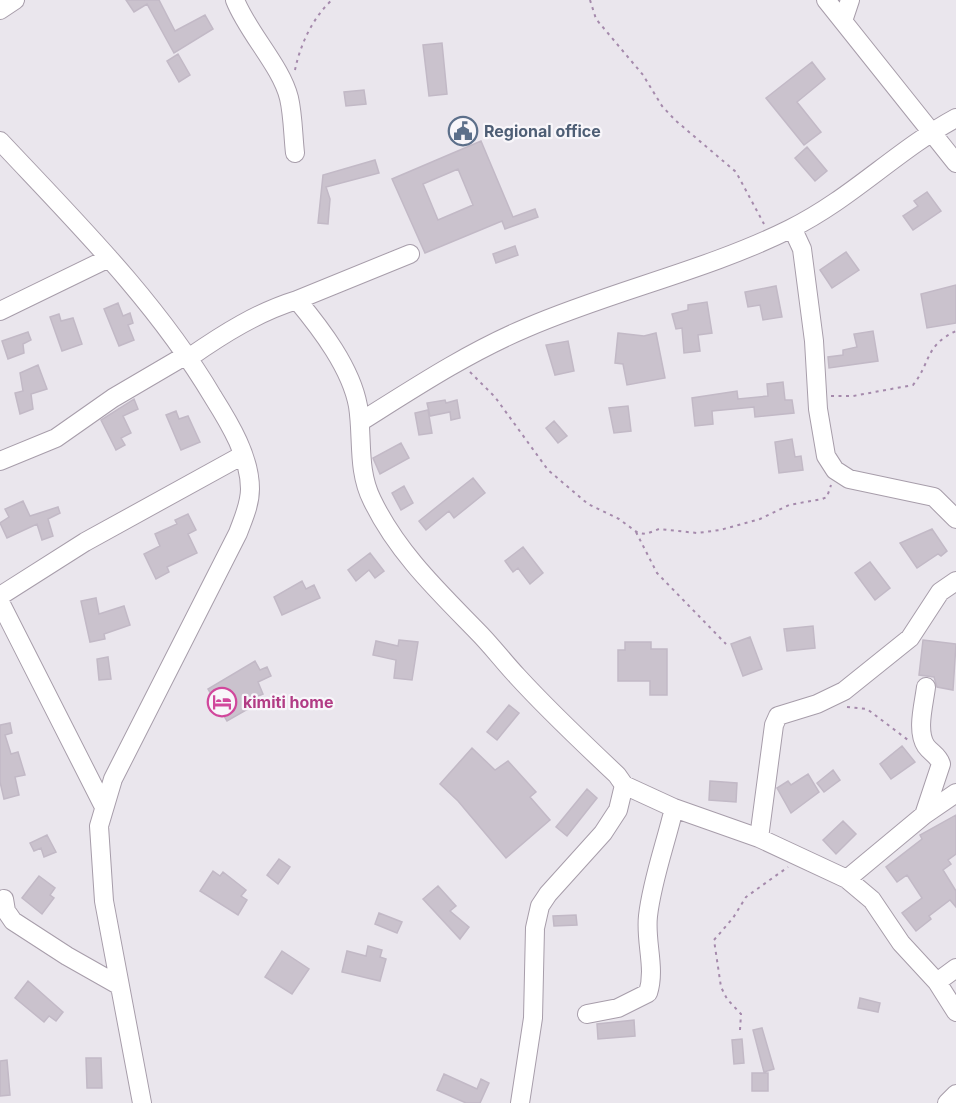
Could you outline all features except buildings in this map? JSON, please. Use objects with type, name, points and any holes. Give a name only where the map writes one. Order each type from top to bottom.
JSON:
[{"type":"street","points":[[0,10],[15,0]]},
{"type":"street","points":[[235,0],[242,19],[273,66],[289,97],[295,153]]},
{"type":"street","points":[[826,0],[956,163]]},
{"type":"street","points":[[843,21],[850,0]]},
{"type":"street","points":[[360,422],[459,361],[526,328],[789,230],[867,183],[931,132],[956,118]]},
{"type":"street","points":[[0,141],[109,258],[165,323],[189,356],[226,417],[243,455],[250,490],[247,510],[241,526],[112,779],[104,807],[99,845],[104,901],[142,1103]]},
{"type":"street","points":[[789,230],[796,236],[802,249],[814,341],[816,396],[826,456],[835,470],[849,478],[956,502]]},
{"type":"street","points":[[0,461],[56,438],[113,398],[255,317],[410,254]]},
{"type":"street","points":[[0,311],[109,258]]},
{"type":"street","points":[[297,300],[342,366],[354,390],[360,422],[359,450],[371,499],[411,562],[437,593],[624,785],[674,808],[759,838],[847,879],[872,900],[902,943],[937,982],[956,1012]]},
{"type":"street","points":[[0,596],[85,542],[243,455]]},
{"type":"street","points":[[934,496],[956,519]]},
{"type":"street","points":[[759,838],[774,725],[778,716],[830,699],[860,679],[910,638],[940,592],[956,581]]},
{"type":"street","points":[[0,602],[104,807]]},
{"type":"street","points":[[924,815],[941,764],[936,754],[927,748],[921,734],[927,687]]},
{"type":"street","points":[[520,1103],[532,1018],[535,928],[540,906],[603,833],[618,810],[624,785]]},
{"type":"street","points":[[847,879],[924,815],[956,793]]},
{"type":"street","points":[[587,1014],[618,1008],[648,993],[652,967],[647,931],[648,913],[674,808]]},
{"type":"street","points":[[4,899],[6,911],[13,921],[67,956],[120,986]]},
{"type":"street","points":[[937,982],[956,968]]},
{"type":"street","points":[[947,1103],[956,1094]]},
{"type":"path","points":[[289,97],[299,53],[322,8],[332,0]]},
{"type":"path","points":[[590,0],[596,19],[643,75],[662,106],[736,172],[762,217],[767,239]]},
{"type":"path","points":[[816,396],[853,396],[913,385],[920,376],[931,349],[956,331]]},
{"type":"path","points":[[459,361],[495,397],[548,470],[588,504],[614,516],[636,532],[646,534],[654,530],[671,528],[697,533],[720,530],[760,519],[789,505],[809,503],[827,496],[835,470]]},
{"type":"path","points":[[636,532],[657,573],[726,644]]},
{"type":"path","points":[[846,707],[867,709],[909,740],[927,748]]},
{"type":"path","points":[[740,1030],[741,1014],[727,999],[721,987],[714,940],[734,918],[746,897],[803,857]]},
{"type":"place","name":"Regional office","points":[[463,131]]},
{"type":"place","name":"kimiti home","points":[[222,702]]}]
